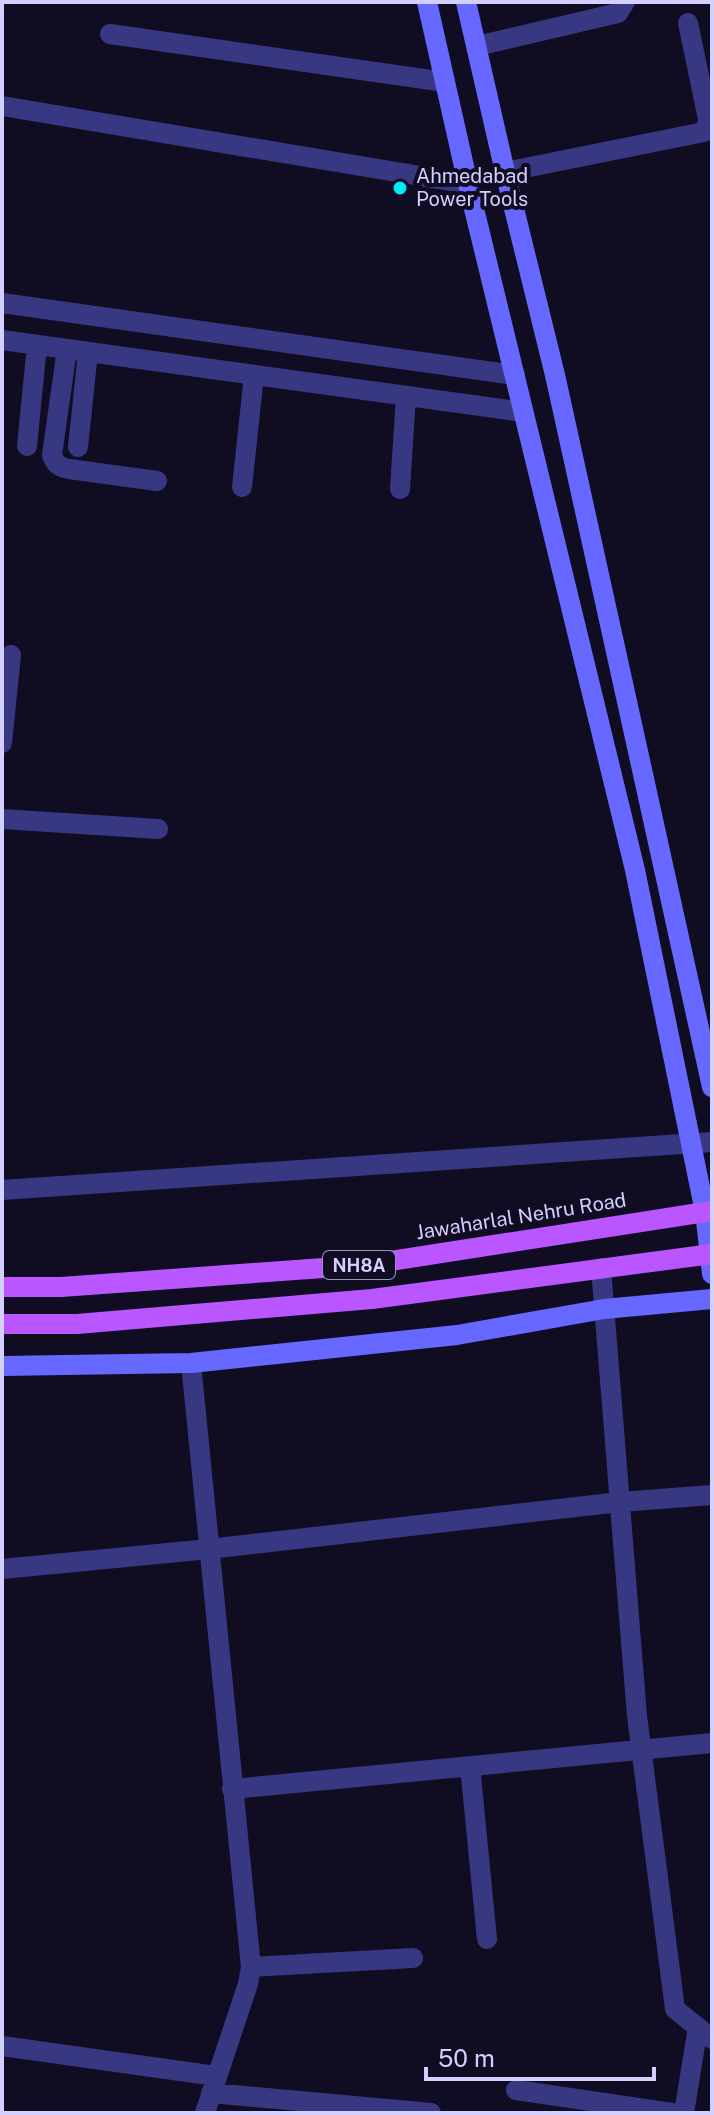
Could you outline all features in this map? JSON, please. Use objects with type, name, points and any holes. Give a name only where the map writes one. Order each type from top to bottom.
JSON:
[{"type":"main road","name":"Jawaharlal Nehru Road","points":[[2,1287],[61,1287],[365,1265],[708,1212]]},
{"type":"main road","name":"NH8A","points":[[2,1324],[77,1324],[372,1299],[601,1268],[711,1261]]},
{"type":"street","points":[[427,2],[468,184],[635,870],[690,1144],[708,1212],[711,1261]]},
{"type":"street","points":[[466,2],[555,375],[712,1087]]},
{"type":"street","points":[[477,46],[618,13],[625,2]]},
{"type":"street","points":[[505,172],[704,132],[708,119],[688,23]]},
{"type":"street","points":[[110,34],[445,82]]},
{"type":"street","points":[[2,106],[468,184]]},
{"type":"street","points":[[2,303],[515,375]]},
{"type":"street","points":[[2,340],[523,412]]},
{"type":"street","points":[[27,446],[37,345]]},
{"type":"street","points":[[67,349],[52,455],[54,461],[59,467],[69,469],[157,481]]},
{"type":"street","points":[[78,447],[88,352]]},
{"type":"street","points":[[242,487],[254,375]]},
{"type":"street","points":[[400,489],[406,396]]},
{"type":"street","points":[[2,743],[11,655]]},
{"type":"street","points":[[2,819],[158,829]]},
{"type":"street","points":[[2,1190],[712,1142]]},
{"type":"street","points":[[601,1268],[641,1750],[675,2009],[705,2033],[684,2113]]},
{"type":"street","points":[[2,1366],[191,1363],[457,1335],[604,1309],[712,1299]]},
{"type":"street","points":[[191,1363],[251,1967],[205,2113]]},
{"type":"street","points":[[2,1569],[209,1549],[620,1502],[712,1495]]},
{"type":"street","points":[[232,1789],[712,1743]]},
{"type":"street","points":[[470,1766],[487,1939]]},
{"type":"street","points":[[251,1967],[413,1958]]},
{"type":"street","points":[[2,2046],[214,2084],[431,2113]]},
{"type":"street","points":[[516,2090],[672,2113]]},
{"type":"place","name":"Ahmedabad Power Tools","points":[[400,188]]}]
